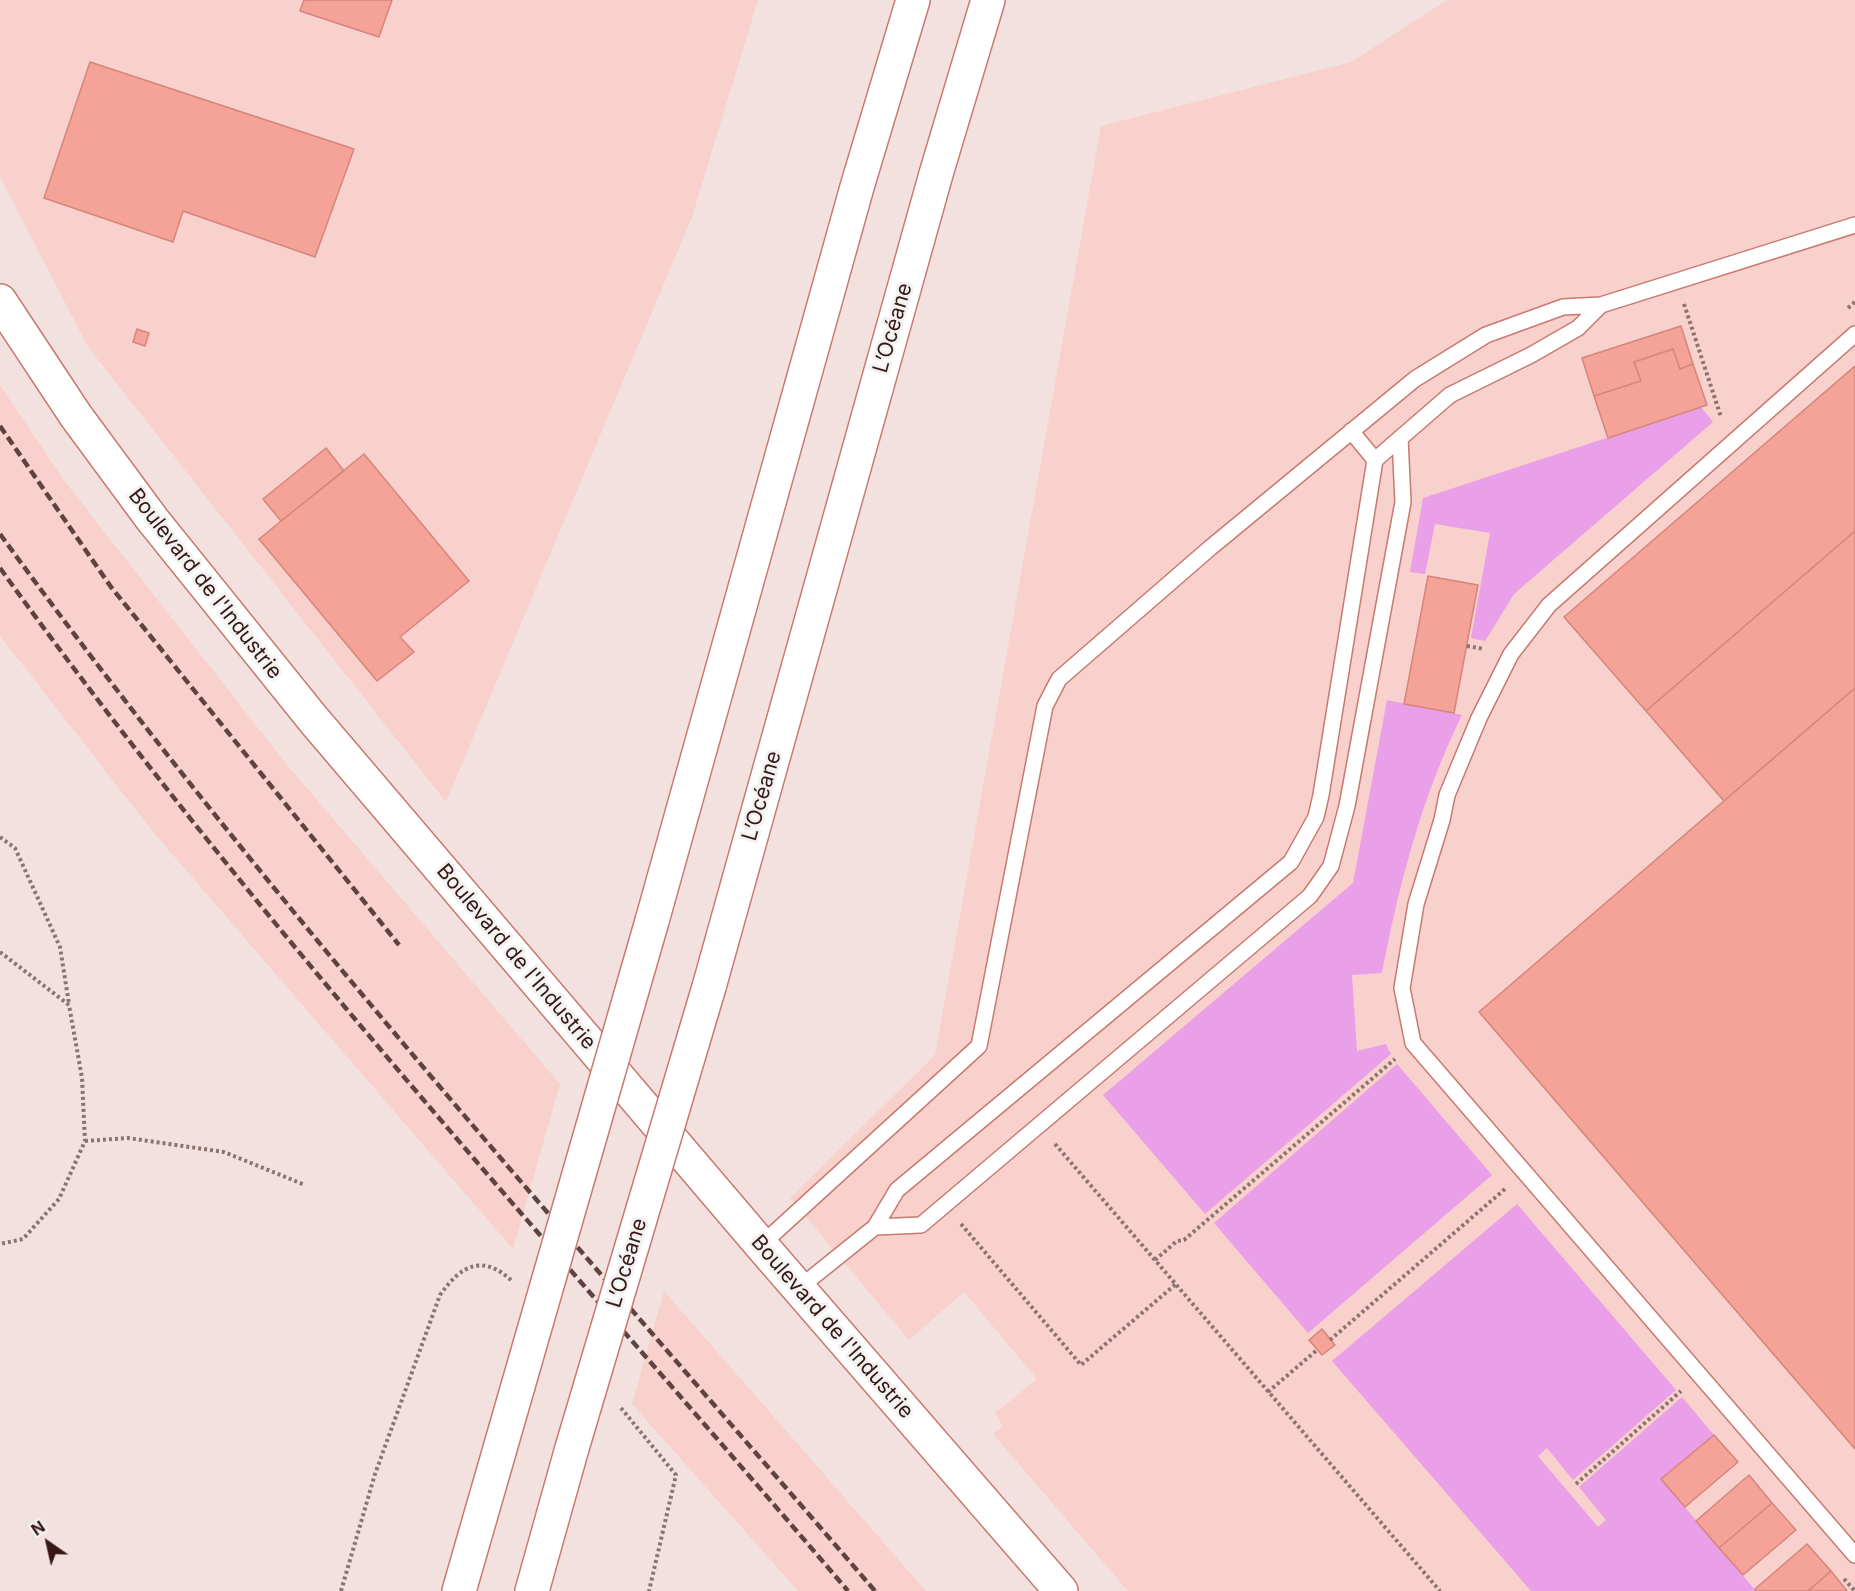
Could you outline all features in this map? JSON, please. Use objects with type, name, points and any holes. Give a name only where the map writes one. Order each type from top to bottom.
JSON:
[{"type":"main road","points":[[459,1591],[652,921],[857,187],[913,0]]},
{"type":"main road","name":"L’Océane","points":[[532,1591],[708,987],[936,174],[988,0]]},
{"type":"main road","name":"Boulevard de l'Industrie","points":[[0,301],[76,416],[181,555],[313,719],[761,1245],[1061,1591]]},
{"type":"lane","points":[[761,1245],[979,1046],[1045,706],[1059,679],[1415,379],[1486,335],[1563,307],[1601,305],[1855,225]]},
{"type":"lane","points":[[799,1288],[875,1227],[897,1190],[1291,862],[1306,839],[1316,817],[1321,795],[1375,460],[1450,395],[1531,355],[1578,328],[1601,305]]},
{"type":"lane","points":[[1855,334],[1549,605],[1511,654],[1479,718],[1447,795],[1443,820],[1416,903],[1402,988],[1413,1043],[1855,1555]]},
{"type":"lane","points":[[1351,431],[1375,460]]},
{"type":"lane","points":[[875,1227],[921,1225],[1310,896],[1322,882],[1331,866],[1347,806],[1403,502],[1400,438]]},
{"type":"path","points":[[1676,282],[1722,420]]},
{"type":"path","points":[[0,837],[15,848],[60,948],[82,1078],[85,1141],[59,1199],[23,1239],[0,1244]]},
{"type":"path","points":[[0,952],[69,1005]]},
{"type":"path","points":[[1155,1260],[1177,1241],[1184,1240],[1413,1043]]},
{"type":"path","points":[[85,1141],[128,1138],[224,1152],[306,1185]]},
{"type":"path","points":[[1054,1143],[1440,1591]]},
{"type":"path","points":[[1330,1340],[1525,1173]]},
{"type":"path","points":[[960,1223],[1081,1365],[1176,1284]]},
{"type":"path","points":[[1268,1392],[1317,1350]]},
{"type":"path","points":[[1576,1484],[1682,1390]]},
{"type":"shaded area","points":[[0,0],[758,0],[692,217],[446,802],[88,347],[0,177]]},
{"type":"shaded area","points":[[1447,0],[1855,0],[1855,1591],[1128,1591],[993,1434],[1003,1426],[995,1413],[1037,1379],[964,1292],[909,1340],[790,1198],[935,1055],[1101,126],[1351,62]]},
{"type":"shaded area","points":[[0,385],[66,483],[288,766],[560,1084],[513,1249],[154,833],[0,636]]},
{"type":"shaded area","points":[[1701,407],[1713,422],[1514,594],[1485,641],[1471,638],[1490,533],[1435,524],[1425,574],[1410,572],[1423,498]]},
{"type":"shaded area","points":[[1387,700],[1462,715],[1435,777],[1413,841],[1382,973],[1352,975],[1357,1051],[1386,1044],[1391,1054],[1205,1214],[1103,1095],[1353,883]]},
{"type":"shaded area","points":[[1397,1064],[1492,1175],[1308,1333],[1214,1223]]},
{"type":"shaded area","points":[[1517,1204],[1676,1390],[1573,1480],[1547,1448],[1538,1456],[1598,1527],[1606,1520],[1579,1487],[1682,1397],[1714,1435],[1662,1480],[1756,1591],[1531,1591],[1332,1361]]},
{"type":"shaded area","points":[[664,1291],[926,1591],[798,1591],[632,1404]]},
{"type":"building","points":[[304,0],[392,0],[379,37],[300,11]]},
{"type":"building","points":[[90,62],[354,149],[315,257],[183,211],[173,242],[44,198]]},
{"type":"building","points":[[1681,326],[1693,364],[1680,369],[1673,349],[1634,362],[1641,381],[1594,396],[1582,358]]},
{"type":"building","points":[[137,329],[149,333],[145,346],[133,342]]},
{"type":"building","points":[[1673,349],[1680,369],[1693,364],[1707,405],[1608,438],[1594,396],[1641,381],[1634,362]]},
{"type":"building","points":[[1855,366],[1855,531],[1646,711],[1564,617]]},
{"type":"building","points":[[326,448],[344,471],[281,521],[263,499]]},
{"type":"building","points":[[364,454],[469,581],[400,637],[414,652],[377,681],[259,539]]},
{"type":"building","points":[[1855,531],[1855,688],[1724,801],[1646,711]]},
{"type":"building","points":[[1428,576],[1478,585],[1454,713],[1404,704]]},
{"type":"building","points":[[1855,688],[1855,1449],[1479,1012]]},
{"type":"building","points":[[1322,1329],[1335,1345],[1322,1355],[1309,1340]]},
{"type":"building","points":[[1714,1435],[1738,1462],[1685,1507],[1661,1479]]},
{"type":"building","points":[[1749,1475],[1772,1503],[1719,1548],[1696,1521]]},
{"type":"building","points":[[1772,1503],[1796,1530],[1743,1575],[1719,1548]]},
{"type":"building","points":[[1807,1544],[1831,1571],[1808,1591],[1756,1591],[1755,1589]]},
{"type":"building","points":[[1831,1571],[1847,1591],[1808,1591]]},
{"type":"railway","points":[[0,426],[111,587],[399,945]]},
{"type":"railway","points":[[0,534],[208,806],[316,940],[538,1202],[875,1591]]},
{"type":"railway","points":[[0,568],[99,701],[306,961],[848,1591]]}]
